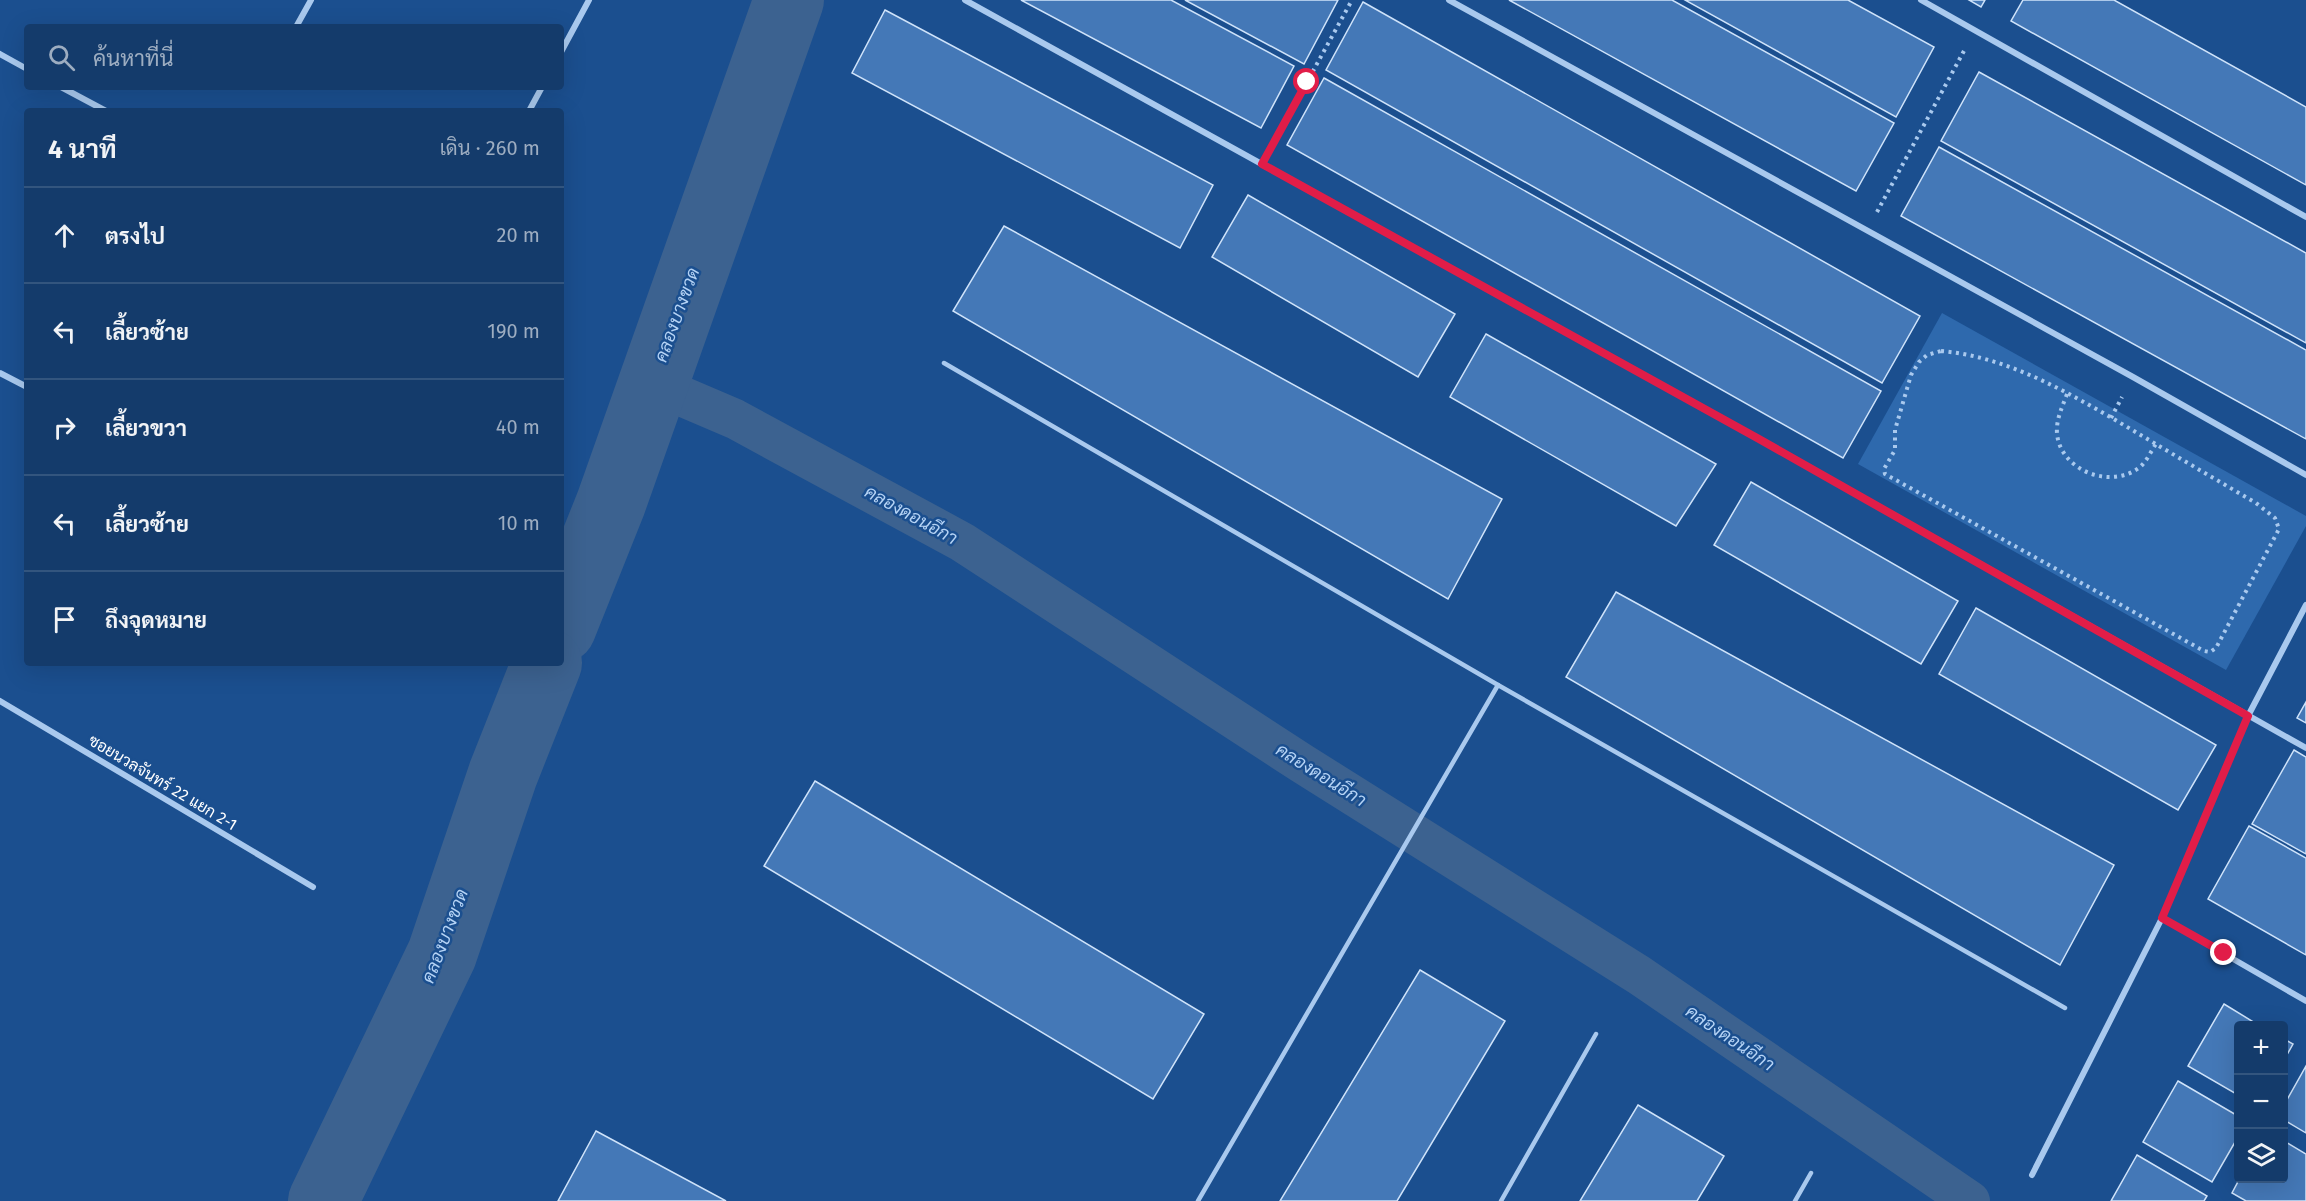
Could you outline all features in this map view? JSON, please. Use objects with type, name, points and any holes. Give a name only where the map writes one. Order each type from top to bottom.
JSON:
[{"type":"street","points":[[298,24],[311,0]]},
{"type":"street","points":[[564,46],[589,0]]},
{"type":"street","points":[[965,0],[1759,439],[2306,748]]},
{"type":"street","points":[[1449,0],[2123,371],[2306,475]]},
{"type":"street","points":[[1921,0],[2306,217]]},
{"type":"street","points":[[0,54],[24,67]]},
{"type":"street","points":[[67,90],[100,108]]},
{"type":"street","points":[[531,108],[540,90]]},
{"type":"street","points":[[0,373],[24,385]]},
{"type":"street","points":[[2032,1175],[2162,918],[2248,716],[2306,605]]},
{"type":"street","name":"ซอยนวลจันทร์ 22 แยก 2-1","points":[[0,701],[313,887]]},
{"type":"street","points":[[2162,918],[2306,1001]]},
{"type":"lane","points":[[944,363],[1498,685],[2065,1008]]},
{"type":"lane","points":[[1198,1201],[1498,685]]},
{"type":"lane","points":[[1501,1201],[1596,1034]]},
{"type":"lane","points":[[1795,1201],[1811,1173]]},
{"type":"path","points":[[1262,164],[1352,0]]},
{"type":"path","points":[[1867,230],[1975,30]]},
{"type":"path","points":[[1941,351],[1972,354],[1994,360],[2067,394],[2156,444],[2256,503],[2275,518],[2279,529],[2219,644],[2210,652],[2204,651],[1886,474],[1884,469],[1894,450],[1895,430],[1911,375],[1919,362],[1927,355],[1941,351]]},
{"type":"path","points":[[2067,394],[2057,423],[2058,437],[2066,455],[2078,468],[2104,478],[2117,476],[2140,467],[2156,444]]},
{"type":"shaded area","points":[[1942,313],[2306,516],[2306,526],[2226,670],[1858,464]]},
{"type":"building","points":[[1021,0],[1171,0],[1294,66],[1261,128]]},
{"type":"building","points":[[1185,0],[1338,0],[1304,64]]},
{"type":"building","points":[[1509,0],[1672,0],[1894,123],[1856,191]]},
{"type":"building","points":[[1685,0],[1848,0],[1934,47],[1896,117]]},
{"type":"building","points":[[1969,0],[1985,0],[1981,7]]},
{"type":"building","points":[[2023,0],[2114,0],[2306,107],[2306,185],[2011,21]]},
{"type":"building","points":[[1363,2],[1920,316],[1882,383],[1326,70]]},
{"type":"building","points":[[885,10],[1213,185],[1180,248],[852,73]]},
{"type":"building","points":[[1979,72],[2306,253],[2306,343],[1941,141]]},
{"type":"building","points":[[1324,78],[1881,391],[1843,458],[1287,145]]},
{"type":"building","points":[[1939,147],[2306,350],[2306,439],[1901,216]]},
{"type":"building","points":[[1248,195],[1455,314],[1418,377],[1212,257]]},
{"type":"building","points":[[1004,226],[1502,499],[1448,599],[953,311]]},
{"type":"building","points":[[1486,334],[1716,464],[1676,526],[1450,397]]},
{"type":"building","points":[[1751,482],[1958,601],[1921,664],[1714,545]]},
{"type":"building","points":[[1616,592],[2114,865],[2060,965],[1566,677]]},
{"type":"building","points":[[1976,608],[2216,745],[2178,810],[1939,674]]},
{"type":"building","points":[[2306,702],[2306,723],[2297,718]]},
{"type":"building","points":[[2294,750],[2306,757],[2306,854],[2252,824]]},
{"type":"building","points":[[815,781],[1204,1014],[1153,1099],[764,866]]},
{"type":"building","points":[[2249,826],[2306,858],[2306,955],[2208,899]]},
{"type":"building","points":[[1420,970],[1505,1021],[1397,1201],[1280,1201]]},
{"type":"building","points":[[2224,1004],[2252,1021],[2234,1021],[2234,1093],[2188,1066]]},
{"type":"building","points":[[2288,1041],[2293,1044],[2288,1053]]},
{"type":"building","points":[[2306,1066],[2306,1133],[2288,1122],[2288,1098]]},
{"type":"building","points":[[2178,1081],[2234,1114],[2234,1144],[2212,1182],[2143,1142]]},
{"type":"building","points":[[1638,1105],[1724,1156],[1697,1201],[1580,1201]]},
{"type":"building","points":[[596,1131],[726,1201],[558,1201]]},
{"type":"building","points":[[2288,1143],[2306,1154],[2306,1201],[2246,1201],[2232,1193],[2237,1183],[2288,1183]]},
{"type":"building","points":[[2137,1155],[2207,1196],[2204,1201],[2111,1201]]},
{"type":"waterway","name":"คลองบางขวด","points":[[564,620],[611,503],[789,0]]},
{"type":"waterway","name":"คลองดอนอีกา","points":[[653,384],[735,419],[962,542],[1303,764],[1639,975],[1970,1201]]},
{"type":"waterway","name":"คลองบางขวด","points":[[323,1201],[442,954],[503,774],[546,666]]},
{"type":"route","points":[[1307,82],[1262,164],[1759,439],[2248,716],[2162,918],[2224,953]]}]
